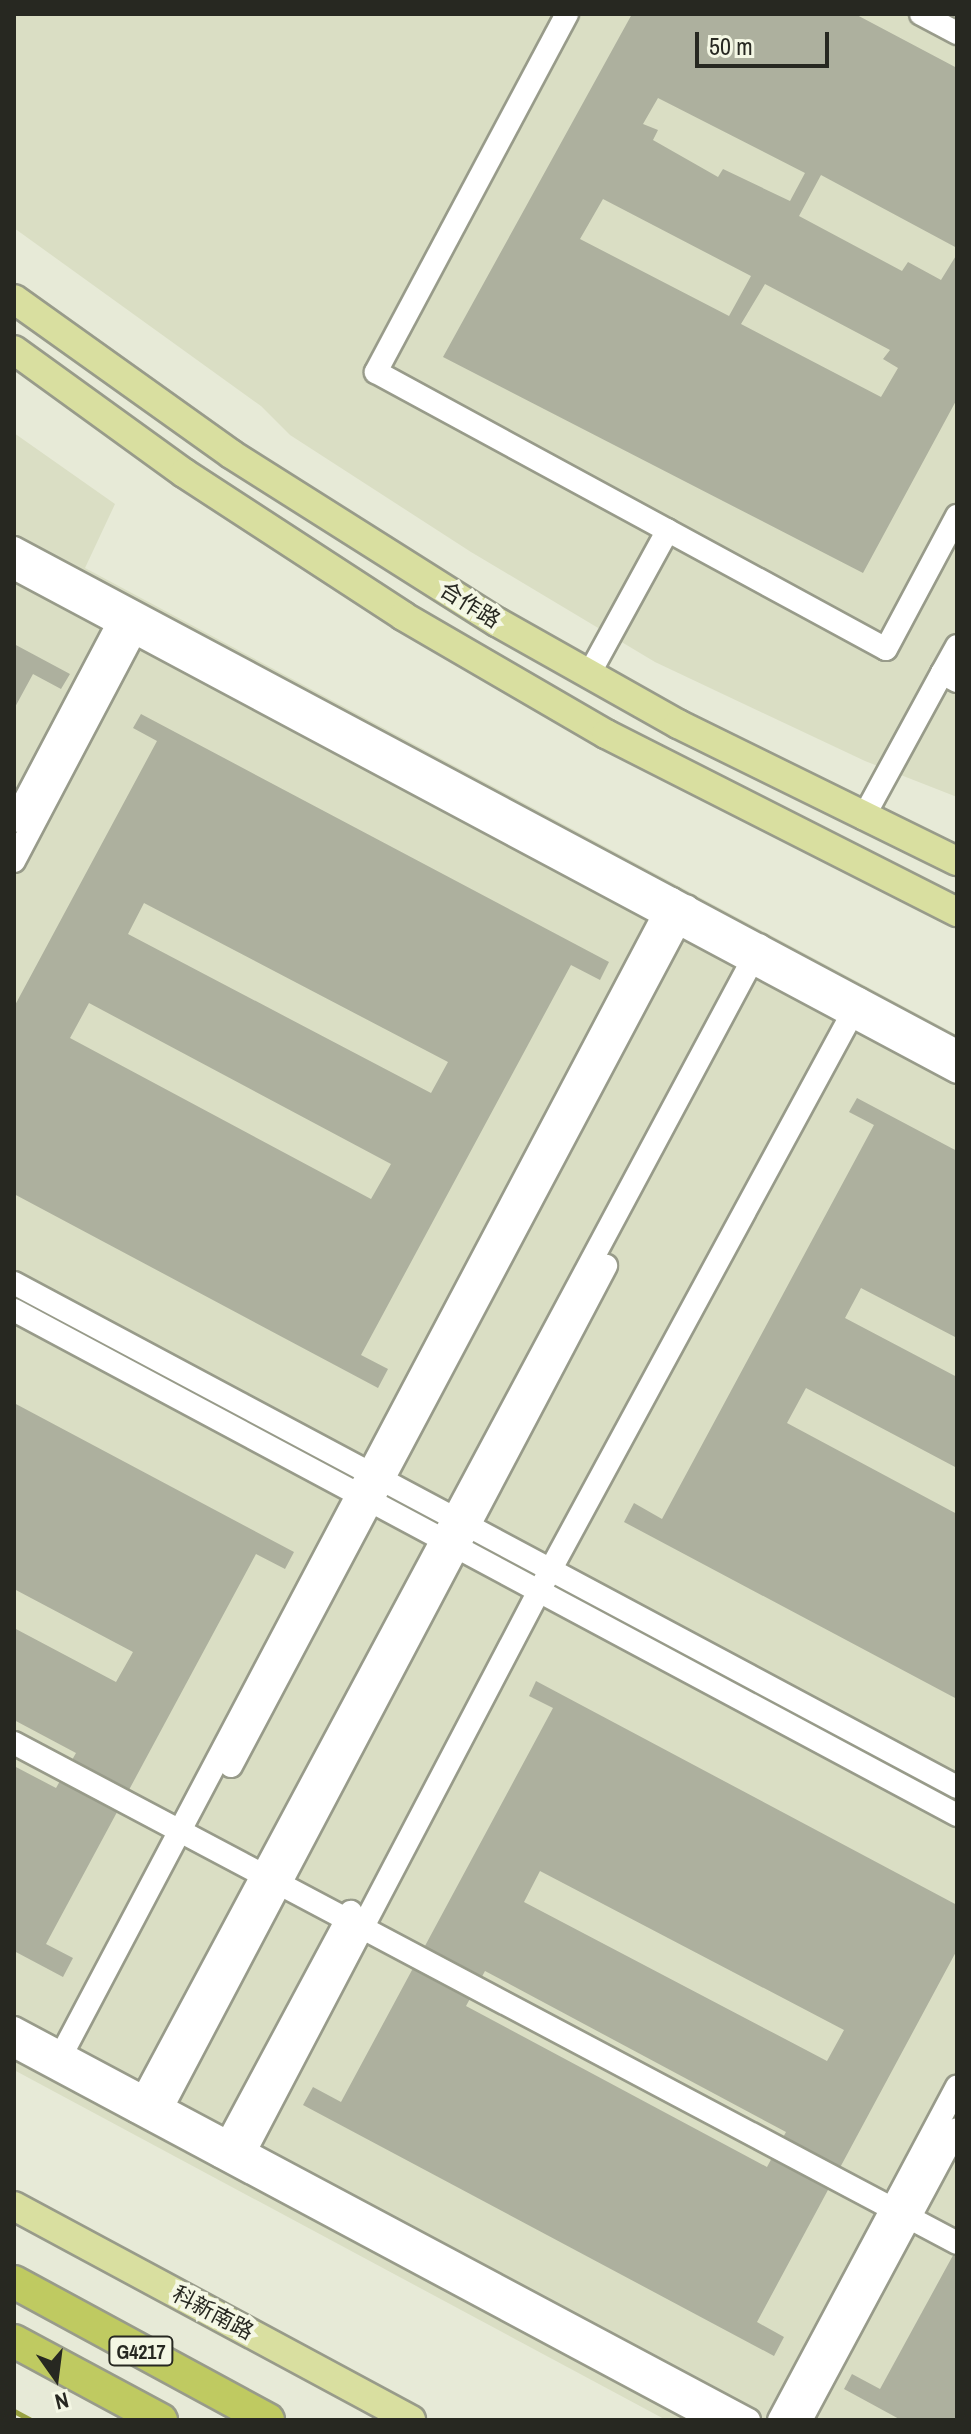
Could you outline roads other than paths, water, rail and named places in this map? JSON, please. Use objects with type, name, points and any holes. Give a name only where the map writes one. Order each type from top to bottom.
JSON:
[{"type":"highway","name":"G4217","points":[[14,2282],[268,2420]]},
{"type":"highway","name":"G4217","points":[[14,2341],[161,2420]]},
{"type":"main road","name":"合作路","points":[[14,299],[231,454],[588,676],[863,818],[957,861]]},
{"type":"main road","name":"合作路","points":[[14,350],[184,473],[403,616],[606,734],[957,912]]},
{"type":"main road","name":"科新南路","points":[[14,2206],[411,2420]]},
{"type":"lane","points":[[567,14],[376,372],[886,649],[957,516]]},
{"type":"lane","points":[[921,14],[957,33]]},
{"type":"lane","points":[[588,676],[668,530]]},
{"type":"lane","points":[[14,548],[130,620],[850,1004],[957,1072]]},
{"type":"lane","points":[[14,568],[130,620]]},
{"type":"lane","points":[[14,821],[130,620]]},
{"type":"lane","points":[[14,861],[130,620]]},
{"type":"lane","points":[[863,818],[950,677],[957,646]]},
{"type":"lane","points":[[65,2064],[675,911]]},
{"type":"lane","points":[[149,2109],[762,957]]},
{"type":"lane","points":[[850,1004],[957,1051]]},
{"type":"lane","points":[[233,2154],[545,1567],[850,1004]]},
{"type":"lane","points":[[14,1283],[957,1787]]},
{"type":"lane","points":[[14,1310],[957,1815]]},
{"type":"lane","points":[[14,1743],[957,2243]]},
{"type":"lane","points":[[14,2028],[65,2064],[713,2420]]},
{"type":"lane","points":[[14,2046],[65,2064]]},
{"type":"lane","points":[[801,2420],[901,2213],[957,2087]]},
{"type":"lane","points":[[779,2420],[901,2213],[957,2129]]},
{"type":"lane","points":[[233,2154],[749,2420]]},
{"type":"waterway","points":[[14,2411],[31,2420]]}]
